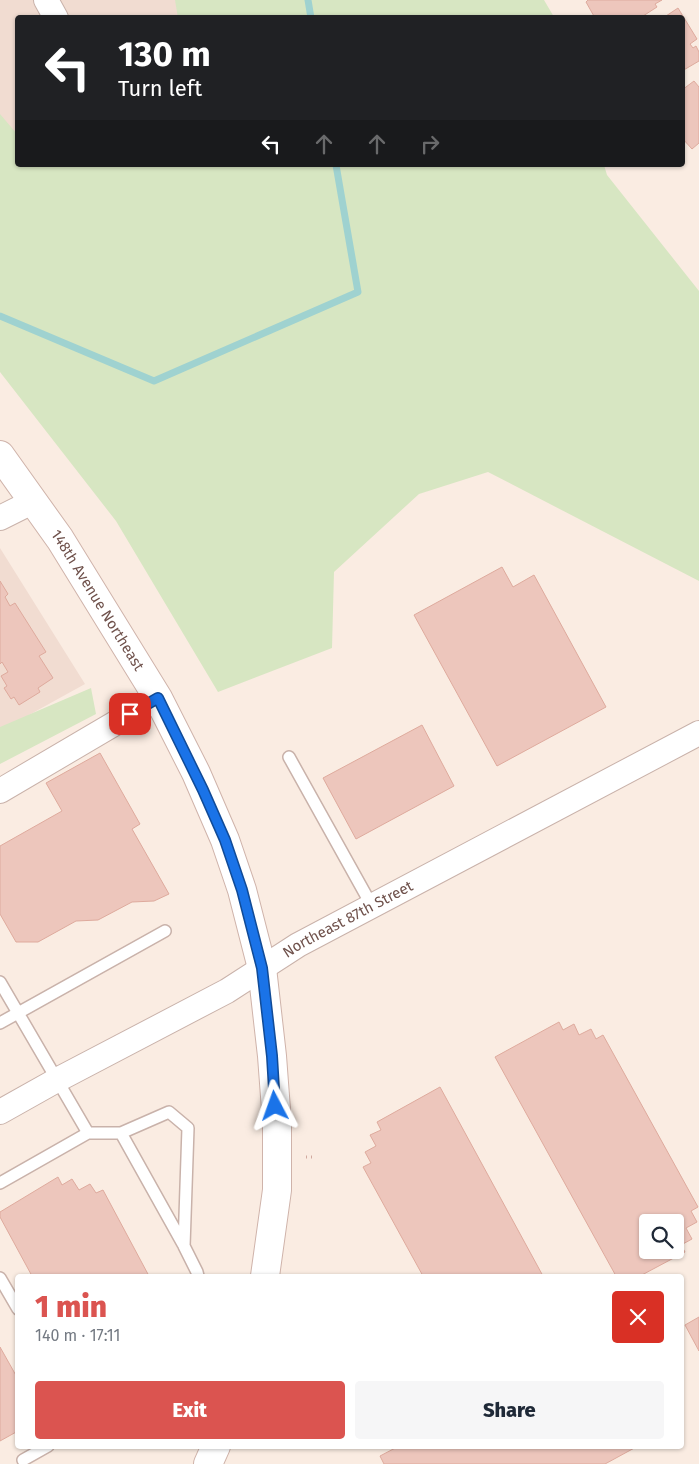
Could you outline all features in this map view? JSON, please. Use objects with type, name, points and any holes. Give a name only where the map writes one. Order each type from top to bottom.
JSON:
[{"type":"main road","name":"148th Avenue Northeast","points":[[0,455],[34,501],[158,698],[196,774],[225,840],[242,890],[262,968],[272,1056],[277,1190],[265,1274]]},
{"type":"main road","points":[[208,1464],[215,1449]]},
{"type":"street","points":[[46,0],[54,15]]},
{"type":"street","points":[[0,518],[34,501]]},
{"type":"street","points":[[0,791],[158,698]]},
{"type":"street","name":"Northeast 87th Street","points":[[0,1112],[227,991],[298,945],[699,733]]},
{"type":"lane","points":[[289,757],[372,906]]},
{"type":"lane","points":[[0,1023],[165,931]]},
{"type":"lane","points":[[0,982],[88,1134]]},
{"type":"lane","points":[[0,1183],[88,1134],[121,1133],[169,1112],[188,1128],[184,1246]]},
{"type":"lane","points":[[121,1133],[198,1274]]},
{"type":"lane","points":[[0,1278],[15,1304]]},
{"type":"lane","points":[[23,1460],[43,1449]]},
{"type":"path","points":[[306,1157],[312,1158]]},
{"type":"shaded area","points":[[0,0],[237,0],[242,15],[15,15],[15,167],[280,167],[0,237]]},
{"type":"shaded area","points":[[0,548],[85,684],[0,731]]},
{"type":"green space","points":[[175,0],[544,0],[553,15],[178,15]]},
{"type":"green space","points":[[0,114],[15,132],[15,167],[605,167],[607,175],[699,291],[699,581],[488,472],[419,494],[334,572],[332,648],[218,692],[116,521],[0,372]]},
{"type":"green space","points":[[91,688],[96,714],[0,764],[0,727]]},
{"type":"building","points":[[588,0],[662,0],[655,4],[657,7],[645,15],[593,15],[586,2]]},
{"type":"building","points":[[678,8],[682,15],[668,15]]},
{"type":"building","points":[[685,19],[697,39],[690,44],[693,48],[696,46],[699,52],[699,61],[685,69]]},
{"type":"building","points":[[694,81],[699,87],[699,143],[692,149],[685,141],[685,88]]},
{"type":"building","points":[[502,567],[513,587],[534,575],[606,707],[497,766],[414,615]]},
{"type":"building","points":[[0,581],[8,594],[5,597],[10,606],[15,603],[46,652],[39,656],[53,678],[38,688],[40,692],[19,705],[14,697],[11,699],[4,688],[7,686],[1,676],[8,672],[2,662],[0,664]]},
{"type":"building","points":[[422,725],[454,786],[356,839],[323,778]]},
{"type":"building","points":[[100,753],[140,824],[132,829],[169,894],[154,901],[132,902],[98,920],[76,921],[38,942],[16,942],[0,914],[0,846],[62,811],[46,783]]},
{"type":"building","points":[[559,1022],[563,1030],[574,1024],[579,1035],[591,1029],[596,1039],[603,1035],[698,1207],[691,1211],[697,1222],[686,1228],[692,1239],[684,1243],[684,1214],[639,1214],[639,1259],[672,1259],[644,1274],[615,1274],[495,1057]]},
{"type":"building","points":[[440,1087],[542,1274],[422,1274],[363,1167],[371,1163],[365,1152],[376,1146],[370,1135],[381,1130],[377,1122]]},
{"type":"building","points":[[58,1177],[62,1185],[72,1179],[79,1190],[90,1184],[96,1193],[103,1190],[148,1274],[31,1274],[0,1217],[0,1212]]},
{"type":"building","points":[[699,1317],[699,1351],[685,1325]]},
{"type":"building","points":[[0,1347],[15,1374],[15,1433],[0,1441]]},
{"type":"building","points":[[393,1449],[632,1449],[605,1464],[384,1464],[380,1456]]},
{"type":"waterway","points":[[308,0],[310,15]]},
{"type":"waterway","points":[[0,316],[154,381],[358,292],[336,167]]},
{"type":"route","points":[[130,714],[158,698],[196,774],[225,840],[242,890],[262,968],[272,1056],[275,1106]]}]
